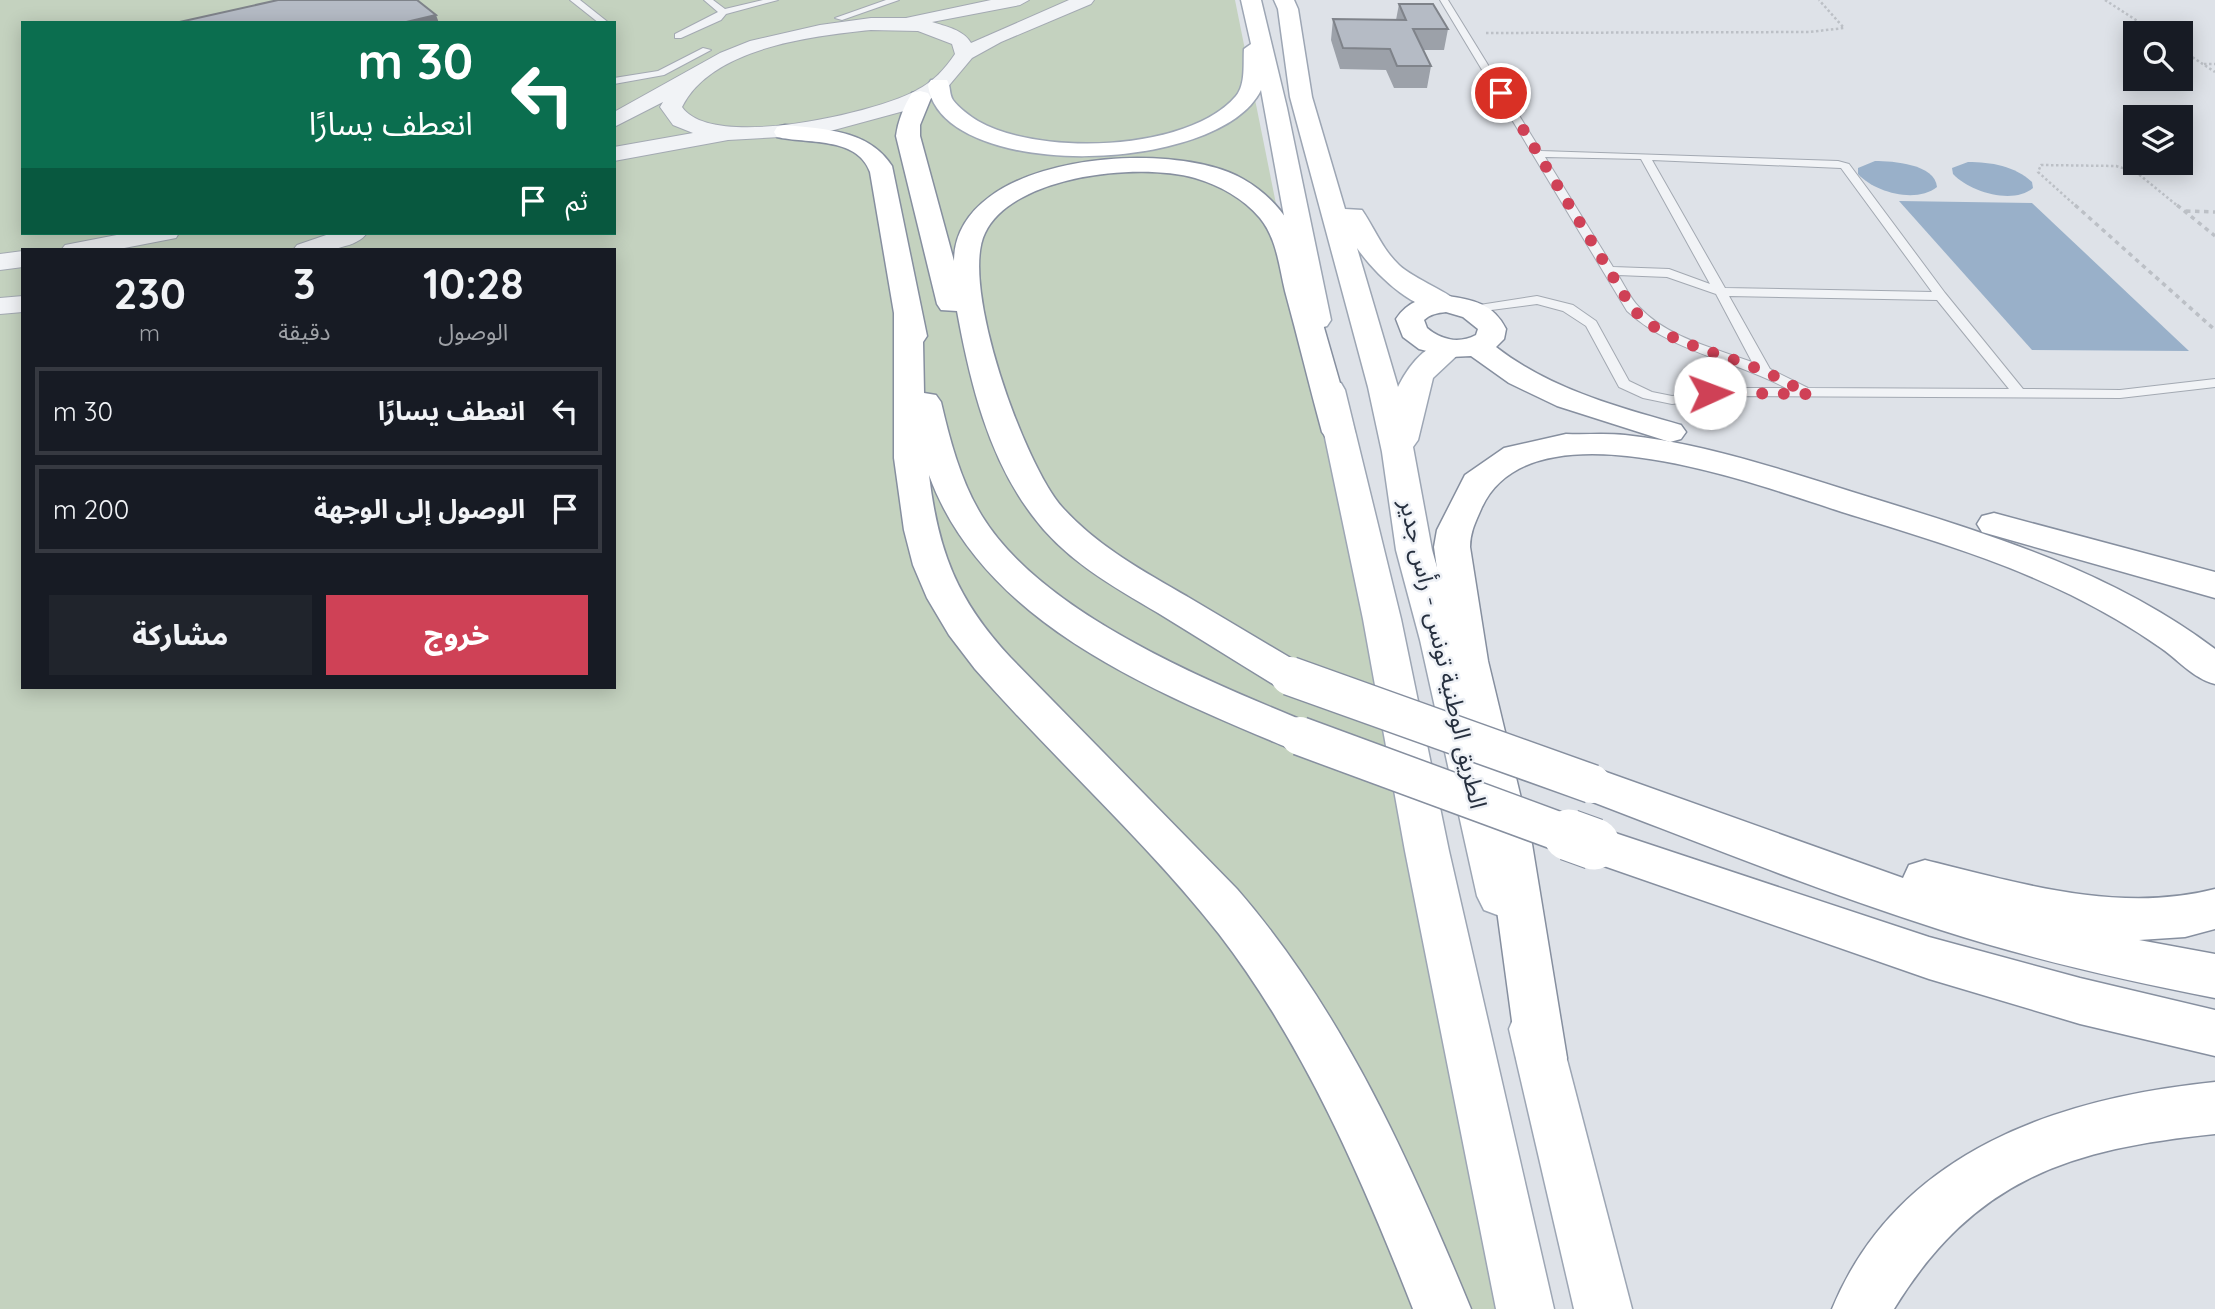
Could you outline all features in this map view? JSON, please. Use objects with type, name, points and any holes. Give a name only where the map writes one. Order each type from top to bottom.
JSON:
[{"type":"main road","points":[[1264,6],[1255,76],[1243,102],[1225,119],[1167,140],[1087,150],[1032,147],[1010,142],[965,124],[929,92],[908,136],[980,426],[989,452],[1014,503],[1030,525],[1082,573],[1146,616],[1178,633],[1290,676],[1592,783],[1856,882],[2024,934],[2215,976]]},
{"type":"main road","points":[[1264,6],[1294,198],[1338,432]]},
{"type":"main road","name":"الطريق الوطنية تونس - رأس جدير","points":[[1264,6],[1287,9],[1301,97],[1350,264],[1398,452],[1414,551],[1439,640],[1603,1309]]},
{"type":"main road","points":[[785,132],[845,141],[869,154],[879,164],[886,186],[921,389],[934,443],[968,521],[995,556],[1023,584],[1058,611],[1124,654],[1226,705],[1300,736],[1594,844],[1929,958],[2092,1004],[2215,1033]]},
{"type":"main road","points":[[1314,146],[1335,170],[1356,224],[1380,264],[1419,294],[1487,319],[1492,329],[1489,340],[1427,364],[1414,381],[1410,415],[1398,452]]},
{"type":"main road","points":[[1290,676],[1110,568],[1058,523],[1030,487],[999,416],[973,319],[965,257],[967,242],[974,228],[993,206],[1024,186],[1048,177],[1096,167],[1162,165],[1208,174],[1246,191],[1259,202],[1284,236],[1338,432],[1382,619],[1427,851],[1525,1309]]},
{"type":"main road","points":[[1460,307],[1420,309],[1412,315],[1409,323],[1422,339],[1463,348],[1586,406],[1832,479],[2215,585]]},
{"type":"main road","points":[[908,313],[913,475],[923,542],[946,601],[969,637],[996,667],[1202,881],[1245,934],[1291,999],[1366,1130],[1442,1309]]},
{"type":"main road","points":[[1542,1058],[1510,847],[1468,658],[1453,562],[1453,532],[1470,490],[1502,464],[1546,447],[1605,443],[1646,446],[1752,471],[2031,562],[2096,592],[2148,621],[2192,650],[2215,670]]},
{"type":"main road","points":[[1728,834],[1821,852],[2068,912],[2149,919],[2197,916],[2215,909]]},
{"type":"main road","points":[[1861,1309],[1906,1241],[1935,1209],[1999,1166],[2040,1144],[2136,1117],[2215,1108]]},
{"type":"street","points":[[616,120],[723,59],[778,38],[829,28],[896,23],[962,13],[1020,0]]},
{"type":"street","points":[[690,78],[674,94],[671,107],[681,119],[700,128],[739,132],[785,132],[836,125],[929,92],[953,72],[965,54],[994,38],[1085,0]]},
{"type":"street","points":[[896,23],[941,29],[961,41],[965,54]]},
{"type":"street","points":[[616,154],[739,132]]},
{"type":"street","points":[[85,248],[156,235]]},
{"type":"street","points":[[312,248],[349,235]]},
{"type":"street","points":[[0,262],[21,259]]},
{"type":"lane","points":[[574,0],[602,21]]},
{"type":"lane","points":[[708,0],[723,12]]},
{"type":"lane","points":[[678,36],[718,18],[723,12],[774,0]]},
{"type":"lane","points":[[839,18],[895,0]]},
{"type":"lane","points":[[1444,0],[1609,271],[1642,319],[1661,331],[1765,372],[1809,394]]},
{"type":"lane","points":[[616,81],[661,73],[706,50]]},
{"type":"lane","points":[[1537,154],[1842,165],[2019,394]]},
{"type":"lane","points":[[1645,156],[1765,372]]},
{"type":"lane","points":[[1609,271],[1656,271],[1684,277],[1721,292],[1941,296]]},
{"type":"lane","points":[[1460,307],[1537,300],[1567,308],[1591,324],[1624,384],[1648,395],[1672,400],[1738,392],[2120,394],[2215,383]]},
{"type":"path","points":[[1464,33],[1795,32],[1844,28],[1819,0]]},
{"type":"path","points":[[2105,0],[2137,21]]},
{"type":"path","points":[[2193,57],[2215,72]]},
{"type":"path","points":[[2203,64],[2215,64]]},
{"type":"path","points":[[2215,236],[2136,172],[2126,169],[2041,165],[2038,168],[2038,172],[2215,330]]},
{"type":"path","points":[[2185,211],[2215,212]]},
{"type":"green space","points":[[0,0],[1235,0],[1276,204],[1356,561],[1499,1309],[0,1309]]},
{"type":"water","points":[[1875,161],[1912,165],[1929,173],[1935,179],[1937,187],[1918,195],[1884,191],[1858,174],[1858,168]]},
{"type":"water","points":[[1968,162],[1994,164],[2010,169],[2032,182],[2033,188],[2014,196],[1981,191],[1953,174],[1952,168]]},
{"type":"water","points":[[1899,201],[2032,203],[2189,351],[2032,350]]},
{"type":"building","points":[[278,0],[417,0],[436,15],[410,21],[184,21]]},
{"type":"building","points":[[1399,4],[1433,4],[1448,29],[1413,29],[1431,66],[1397,66],[1390,49],[1343,48],[1333,19],[1406,20]]},
{"type":"route","points":[[1501,93],[1632,308],[1642,319],[1661,331],[1765,372],[1809,394],[1710,393]]}]
